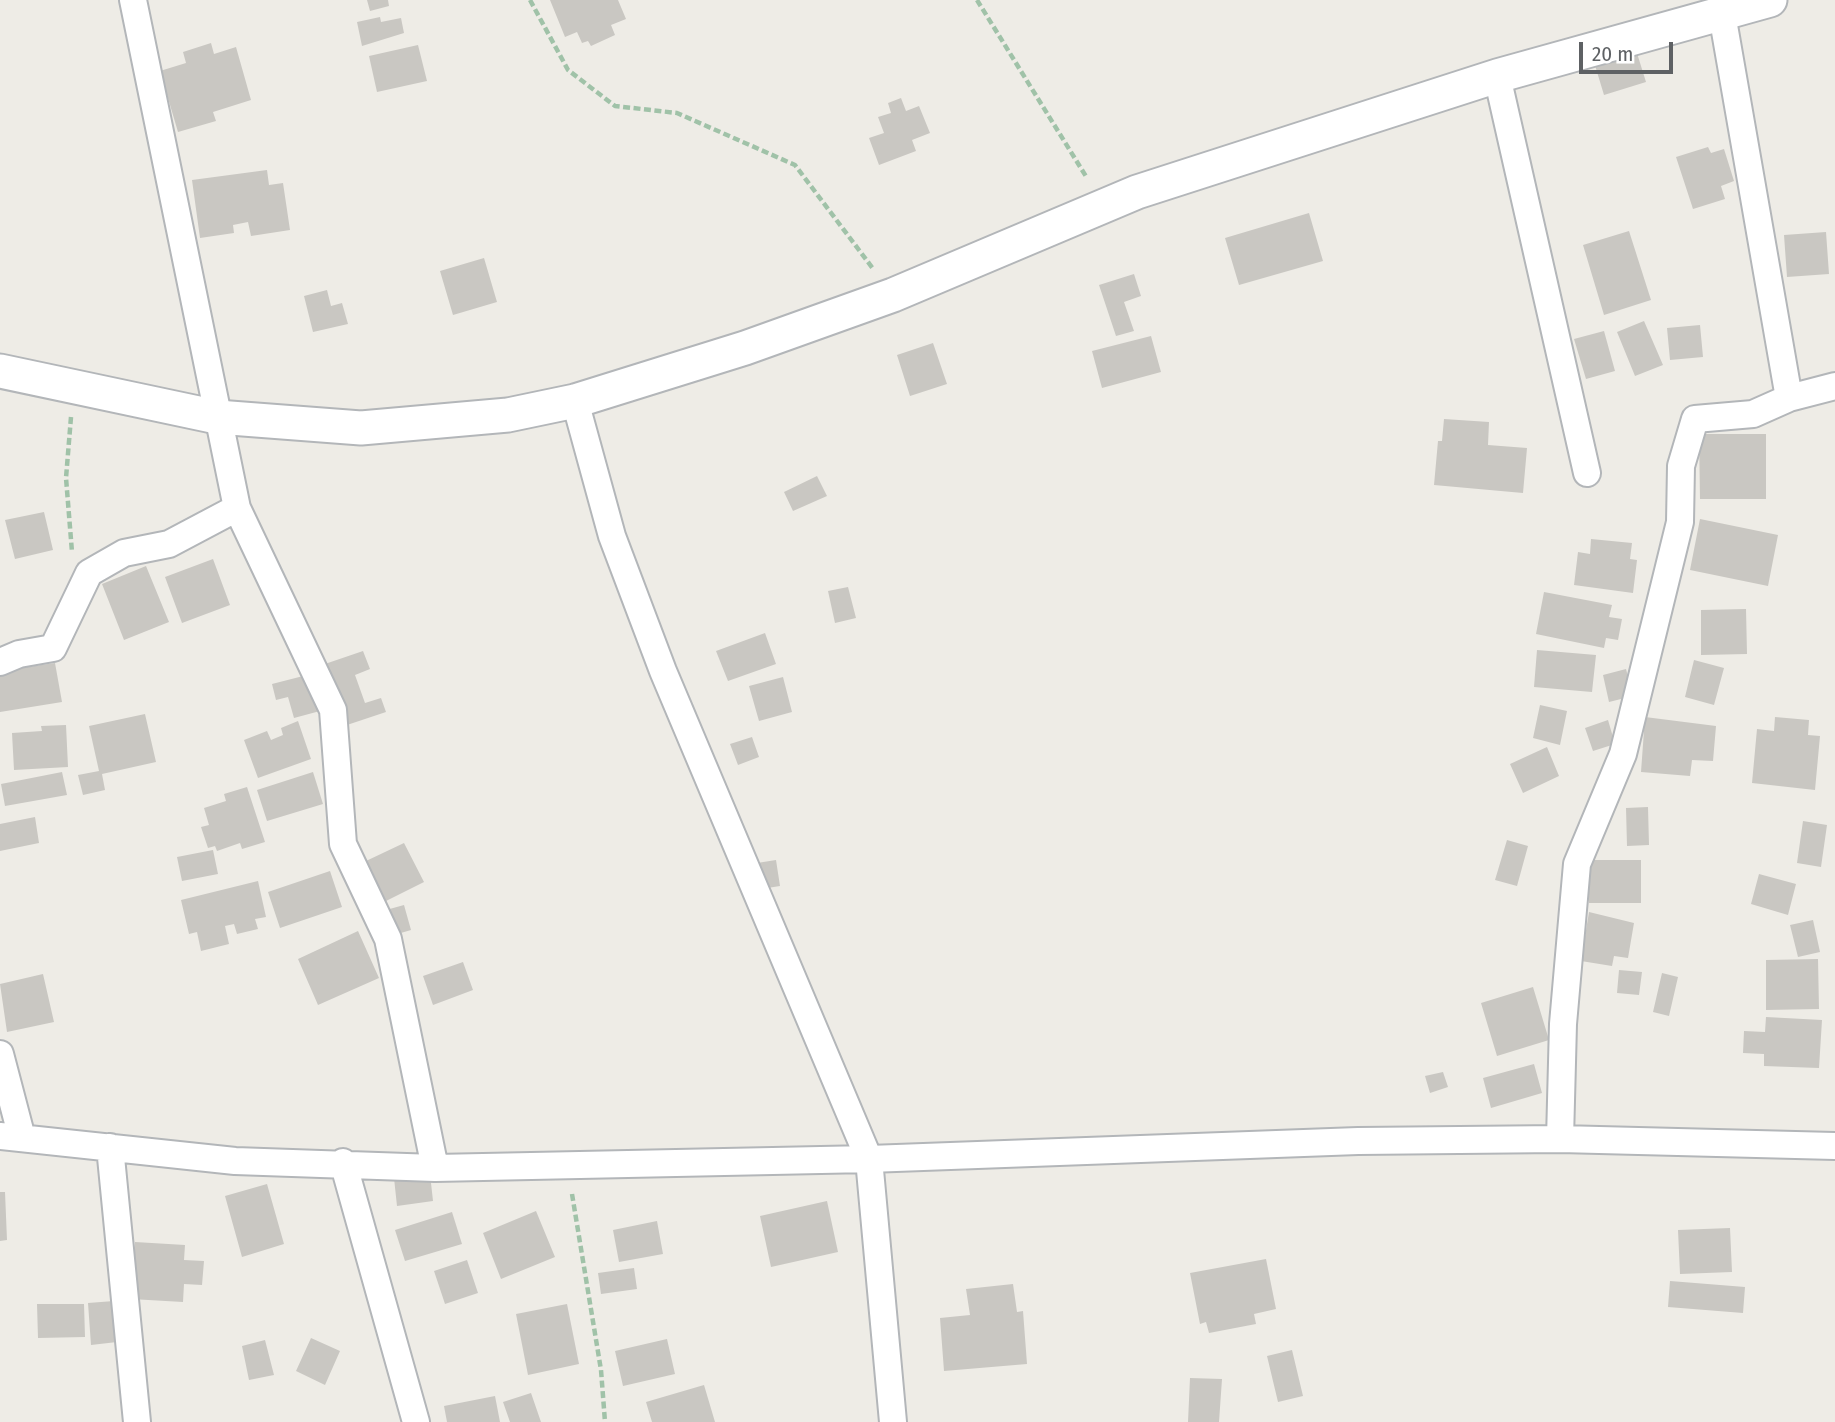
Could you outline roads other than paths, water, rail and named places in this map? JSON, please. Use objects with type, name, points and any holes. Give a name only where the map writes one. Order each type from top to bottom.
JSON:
[{"type":"street","points":[[133,0],[237,508],[333,710],[343,844],[388,939],[435,1168]]},
{"type":"street","points":[[0,371],[217,416],[361,428],[508,415],[575,401],[745,348],[893,295],[1137,192],[1497,76],[1770,0]]},
{"type":"street","points":[[1722,14],[1788,398]]},
{"type":"street","points":[[1497,76],[1587,473]]},
{"type":"street","points":[[1560,1139],[1563,1024],[1577,864],[1623,754],[1680,522],[1681,466],[1695,419],[1753,414],[1788,398],[1835,386]]},
{"type":"street","points":[[575,401],[612,536],[663,671],[869,1159],[893,1422]]},
{"type":"street","points":[[0,662],[19,654],[53,648],[89,573],[124,553],[169,544],[237,508]]},
{"type":"street","points":[[0,1054],[11,1137],[235,1161],[435,1168],[869,1159],[1358,1141],[1560,1139],[1835,1146]]},
{"type":"street","points":[[110,1147],[137,1422]]},
{"type":"street","points":[[343,1163],[416,1422]]}]
